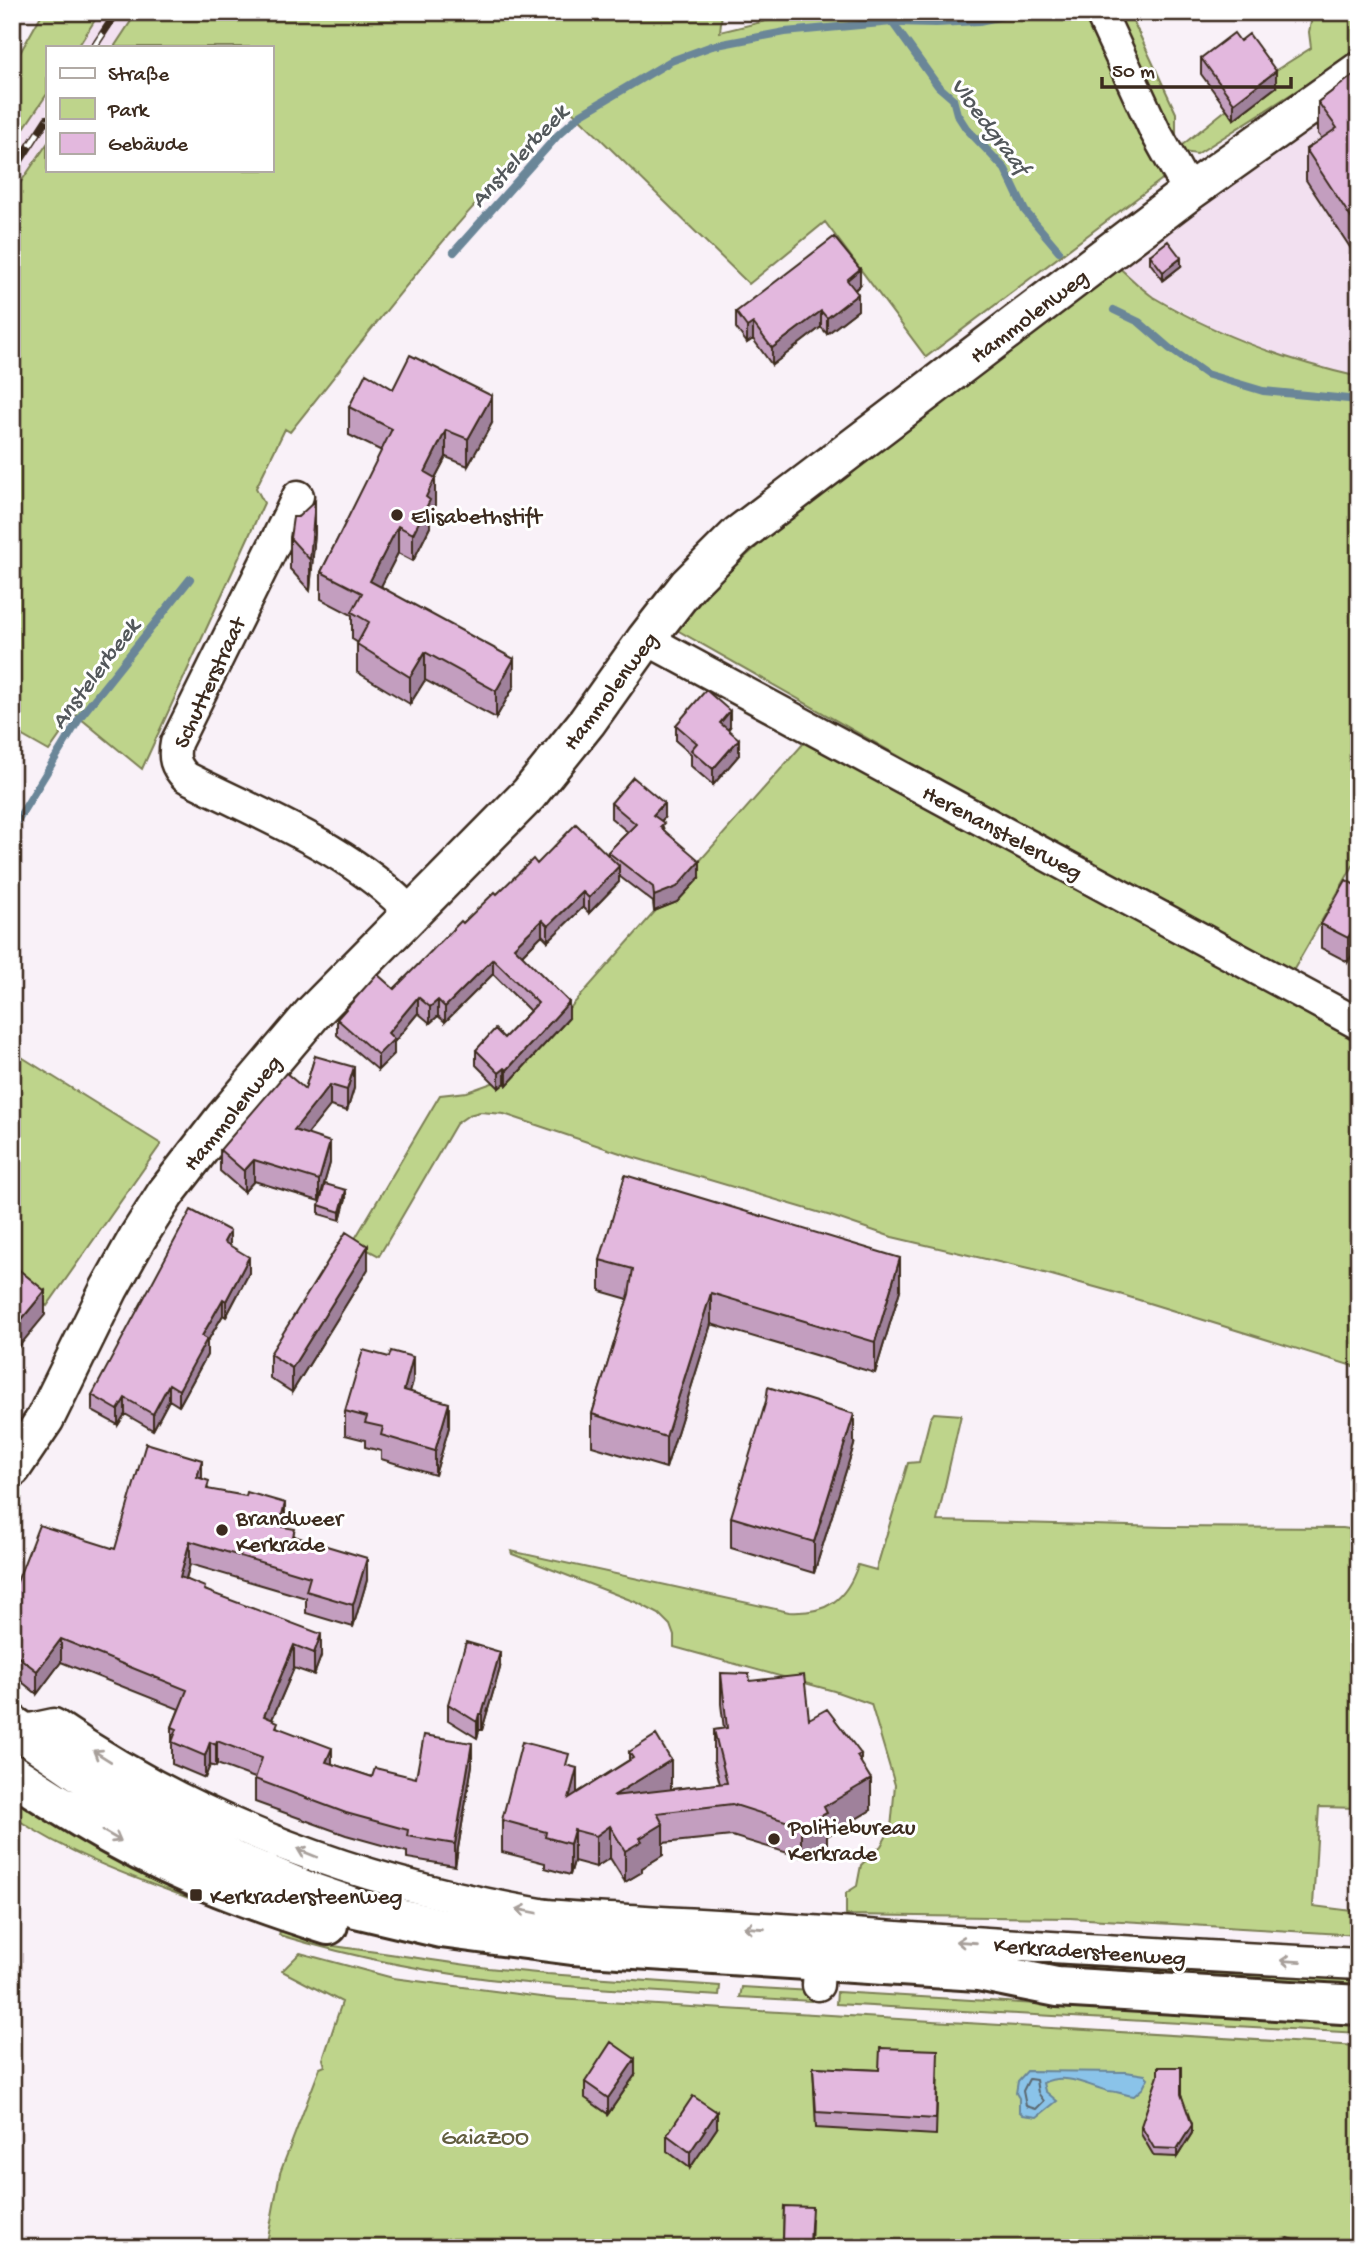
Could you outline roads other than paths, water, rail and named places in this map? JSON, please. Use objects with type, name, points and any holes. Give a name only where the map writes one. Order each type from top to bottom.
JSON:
[{"type":"main road","name":"Kerkradersteenweg","points":[[17,1728],[96,1783],[164,1825],[232,1860],[356,1908],[441,1928],[586,1946],[978,1971],[1058,1987],[1359,2006]]},
{"type":"main road","name":"Kerkradersteenweg","points":[[12,1774],[73,1813],[163,1862],[277,1908],[355,1932],[454,1954],[514,1963],[820,1959]]},
{"type":"street","points":[[1100,12],[1156,131],[1189,192]]},
{"type":"street","name":"Hammolenweg","points":[[14,1475],[45,1419],[109,1289],[166,1194],[225,1117],[313,1013],[529,794],[587,722],[688,585],[738,536],[1189,192],[1359,71]]},
{"type":"street","name":"Schutterstraat","points":[[298,496],[184,726],[173,757],[177,769],[186,778],[331,850],[366,871],[412,915]]},
{"type":"street","name":"Herenanstelerweg","points":[[646,639],[1359,1024]]},
{"type":"street","name":"Kerkradersteenweg","points":[[820,1959],[1117,1952],[1359,1965]]},
{"type":"water","points":[[1027,2071],[1126,2072],[1145,2075],[1148,2078],[1143,2088],[1134,2096],[1067,2079],[1051,2080],[1043,2083],[1045,2091],[1057,2101],[1037,2117],[1023,2115],[1019,2111],[1019,2098],[1016,2093],[1018,2081]]},
{"type":"waterway","name":"Anstelerbeek","points":[[454,252],[558,135],[580,115],[671,61],[712,46],[785,32],[892,22],[979,21],[1022,12]]},
{"type":"waterway","name":"Vloedgraaf","points":[[892,22],[938,86],[953,99],[957,114],[966,128],[1005,169],[1025,211],[1059,251]]},
{"type":"waterway","name":"Vloedgraaf","points":[[1114,310],[1139,322],[1169,348],[1206,374],[1263,391],[1359,400]]},
{"type":"waterway","name":"Anstelerbeek","points":[[12,829],[81,716],[190,579]]},
{"type":"railway","points":[[95,46],[117,12]]},
{"type":"railway","points":[[12,173],[46,121]]},
{"type":"place","name":"Elisabethstift","points":[[397,515]]},
{"type":"place","name":"Brandweer Kerkrade","points":[[222,1530]]},
{"type":"place","name":"Politiebureau Kerkrade","points":[[774,1839]]},
{"type":"place","name":"Kerkradersteenweg","points":[[196,1895]]},
{"type":"park label","name":"GaiaZOO","points":[[485,2136]]}]
